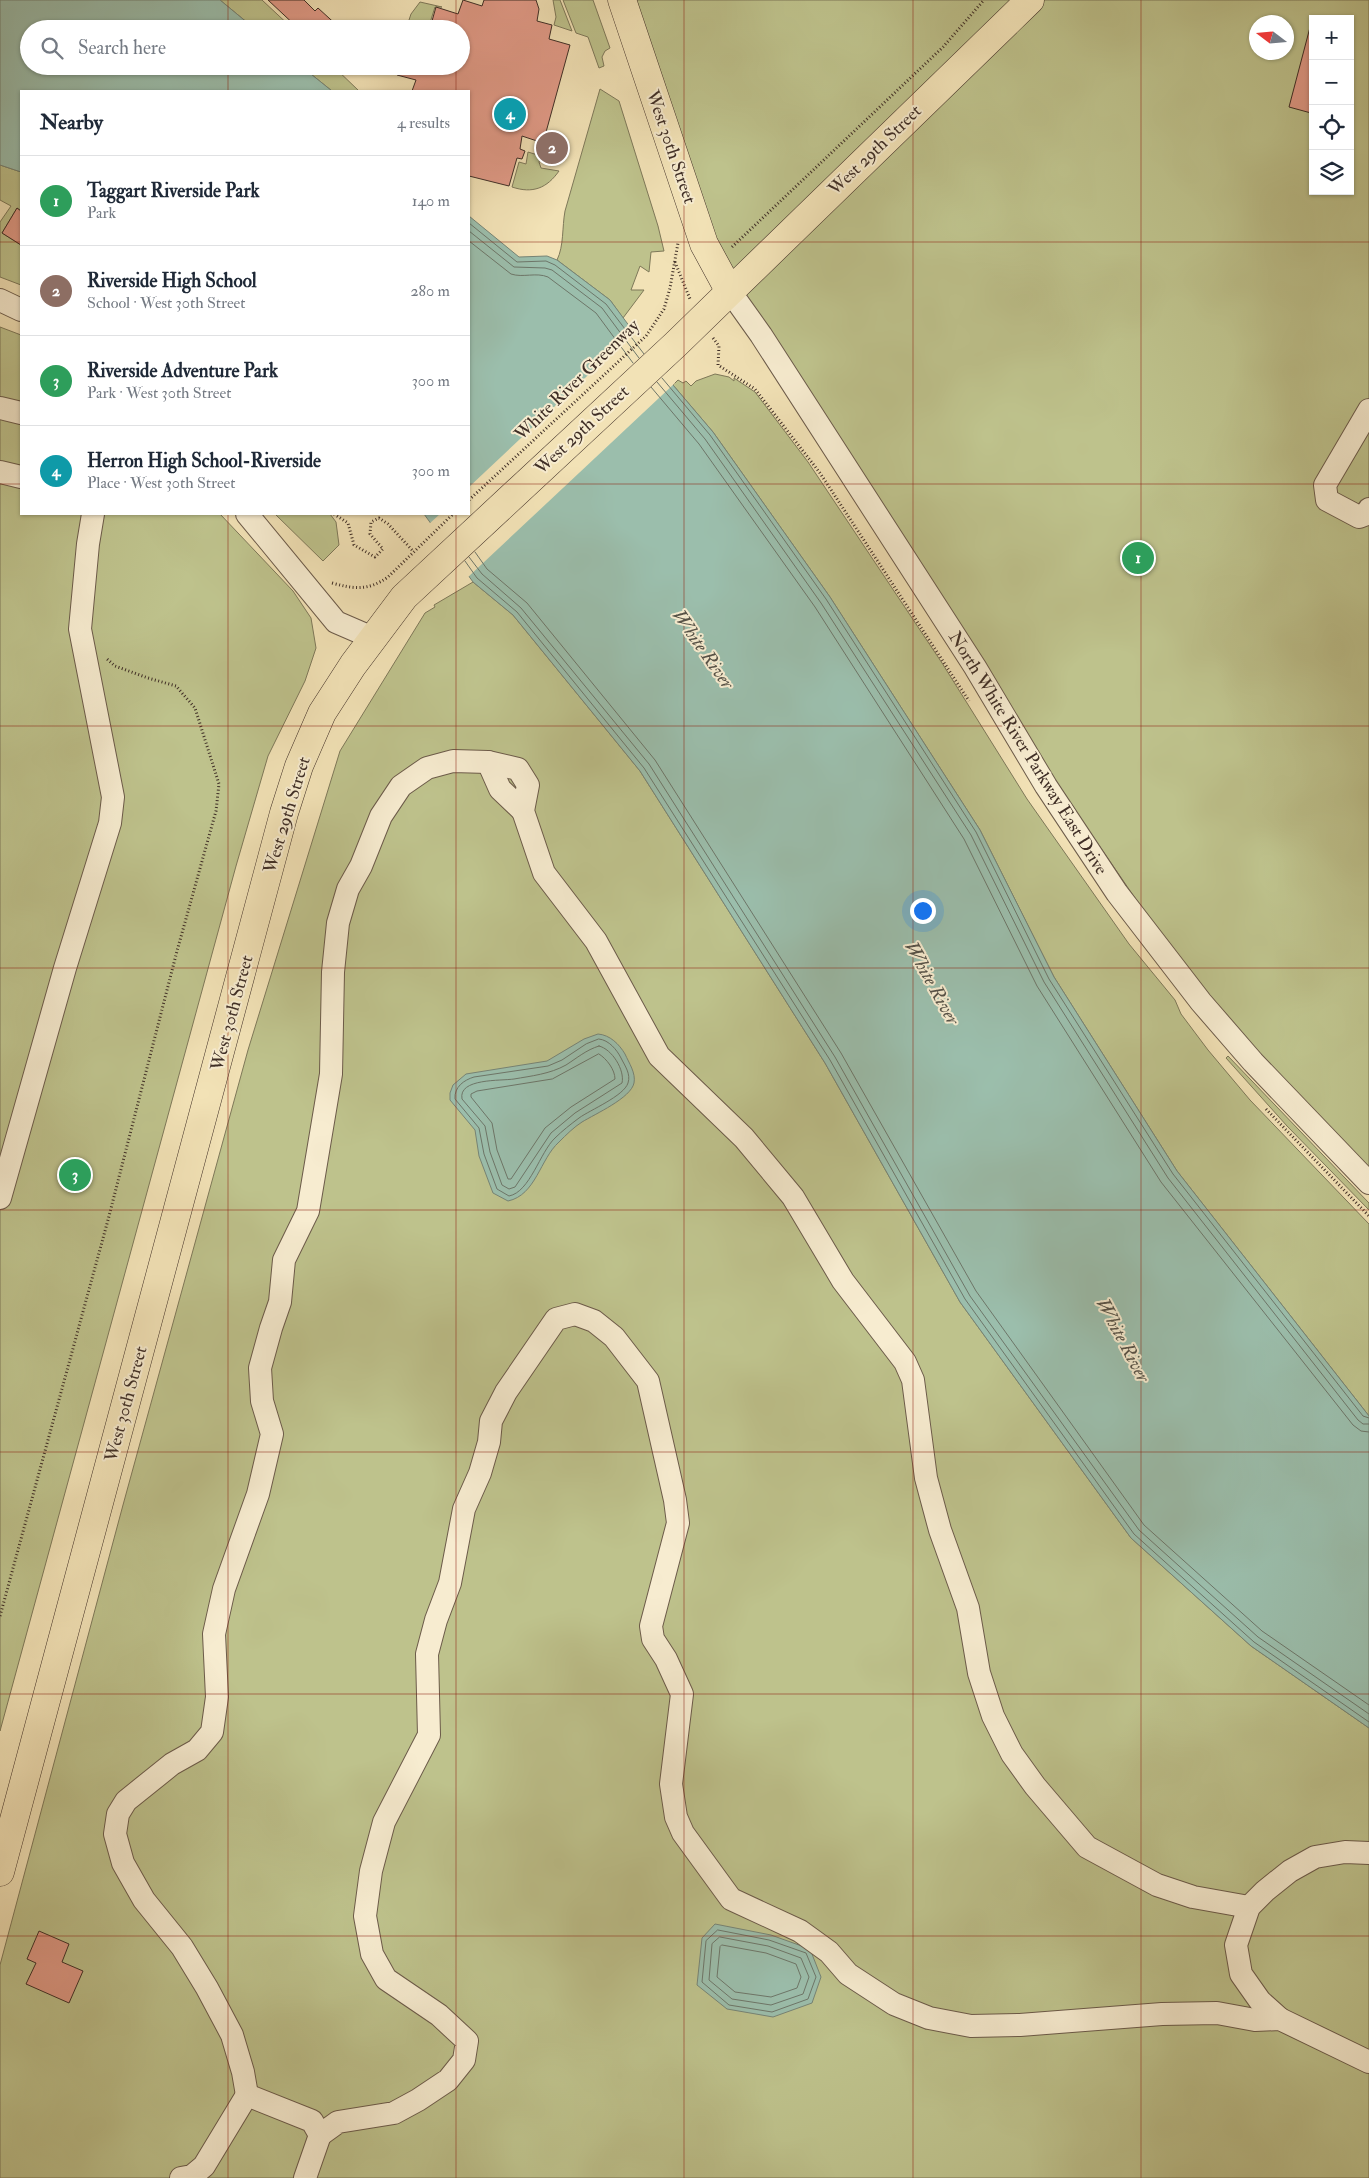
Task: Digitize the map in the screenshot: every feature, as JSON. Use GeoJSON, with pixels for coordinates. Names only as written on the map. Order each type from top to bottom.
{"type":"FeatureCollection","features":[{"type":"Feature","properties":{"kind":"main road","name":"West 30th Street"},"geometry":{"type":"LineString","coordinates":[[622,0],[704,244],[729,290]]}},
{"type":"Feature","properties":{"kind":"main road","name":"West 29th Street"},"geometry":{"type":"LineString","coordinates":[[252,937],[284,813],[300,766],[322,714],[353,665],[404,597],[421,562],[676,344],[729,290],[1030,0]]}},
{"type":"Feature","properties":{"kind":"main road","name":"West 30th Street"},"geometry":{"type":"LineString","coordinates":[[0,1872],[252,937]]}},
{"type":"Feature","properties":{"kind":"street","name":"North White River Parkway East Drive"},"geometry":{"type":"LineString","coordinates":[[729,290],[766,344],[964,651],[1050,794],[1117,893],[1201,1002],[1247,1056],[1369,1183]]}},
{"type":"Feature","properties":{"kind":"street"},"geometry":{"type":"LineString","coordinates":[[0,300],[20,310]]}},
{"type":"Feature","properties":{"kind":"street"},"geometry":{"type":"LineString","coordinates":[[0,408],[20,413]]}},
{"type":"Feature","properties":{"kind":"street"},"geometry":{"type":"LineString","coordinates":[[1369,410],[1325,485],[1327,500],[1359,517],[1367,514],[1369,509]]}},
{"type":"Feature","properties":{"kind":"street"},"geometry":{"type":"LineString","coordinates":[[0,472],[20,477]]}},
{"type":"Feature","properties":{"kind":"street"},"geometry":{"type":"LineString","coordinates":[[0,1198],[65,968],[110,823],[113,797],[80,629],[88,544],[94,515]]}},
{"type":"Feature","properties":{"kind":"street"},"geometry":{"type":"LineString","coordinates":[[248,515],[336,622],[373,638]]}},
{"type":"Feature","properties":{"kind":"street"},"geometry":{"type":"LineString","coordinates":[[88,672],[97,650]]}},
{"type":"Feature","properties":{"kind":"street"},"geometry":{"type":"LineString","coordinates":[[181,2178],[192,2176],[204,2166],[246,2095],[243,2072],[232,2036],[207,1988],[182,1947],[144,1900],[123,1863],[115,1834],[118,1814],[126,1801],[172,1764],[197,1750],[212,1732],[217,1697],[214,1634],[224,1589],[258,1494],[272,1434],[262,1401],[260,1368],[270,1328],[280,1302],[284,1260],[308,1211],[331,1074],[330,1022],[338,923],[348,889],[361,866],[381,816],[401,786],[427,768],[453,761],[488,762],[518,769],[528,785],[523,811],[544,873],[596,941],[659,1056],[744,1138],[793,1198],[843,1281],[905,1362],[913,1380],[926,1478],[938,1522],[968,1608],[979,1673],[993,1716],[1012,1754],[1035,1786],[1087,1847],[1157,1885],[1193,1898],[1249,1907]]}},
{"type":"Feature","properties":{"kind":"street"},"geometry":{"type":"LineString","coordinates":[[246,2095],[316,2128],[338,2122],[394,2113],[448,2080],[464,2060],[466,2042],[438,2015],[386,1979],[372,1954],[365,1916],[370,1871],[384,1822],[429,1735],[427,1654],[436,1620],[450,1583],[464,1509],[480,1473],[489,1442],[491,1421],[506,1392],[556,1319],[575,1314],[594,1321],[614,1338],[648,1381],[675,1500],[678,1523],[651,1626],[653,1639],[666,1659],[682,1694],[671,1784],[676,1818],[683,1832],[731,1899],[800,1931],[829,1952],[848,1974],[894,2004],[929,2018],[971,2026],[1038,2024],[1162,2014],[1217,2013],[1255,2020],[1280,2019]]}},
{"type":"Feature","properties":{"kind":"street"},"geometry":{"type":"LineString","coordinates":[[1369,1852],[1345,1852],[1315,1857],[1290,1871],[1249,1907],[1236,1945],[1241,1974],[1260,2001],[1280,2019],[1369,2062]]}},
{"type":"Feature","properties":{"kind":"street"},"geometry":{"type":"LineString","coordinates":[[305,2178],[316,2128]]}},
{"type":"Feature","properties":{"kind":"path"},"geometry":{"type":"LineString","coordinates":[[726,252],[743,239],[943,47],[984,0]]}},
{"type":"Feature","properties":{"kind":"path","name":"White River Greenway"},"geometry":{"type":"LineString","coordinates":[[470,499],[646,336],[664,309],[675,262]]}},
{"type":"Feature","properties":{"kind":"path"},"geometry":{"type":"LineString","coordinates":[[336,515],[348,523],[354,545],[375,557],[383,549],[370,534],[371,522],[378,518],[388,524],[421,562]]}},
{"type":"Feature","properties":{"kind":"path"},"geometry":{"type":"LineString","coordinates":[[421,562],[422,542],[452,515]]}},
{"type":"Feature","properties":{"kind":"path"},"geometry":{"type":"LineString","coordinates":[[326,582],[353,589],[377,585],[388,577],[421,562]]}},
{"type":"Feature","properties":{"kind":"path"},"geometry":{"type":"LineString","coordinates":[[0,1616],[108,1220],[177,951],[216,811],[219,784],[195,708],[176,686],[115,666],[97,650]]}},
{"type":"Feature","properties":{"kind":"green space"},"geometry":{"type":"Polygon","coordinates":[[[220,0],[262,0],[283,20],[244,20],[220,0]]]}},
{"type":"Feature","properties":{"kind":"green space"},"geometry":{"type":"Polygon","coordinates":[[[553,0],[560,0],[572,31],[554,25],[556,17],[553,0]]]}},
{"type":"Feature","properties":{"kind":"green space"},"geometry":{"type":"Polygon","coordinates":[[[563,0],[593,0],[610,48],[605,51],[602,57],[604,66],[599,68],[588,37],[576,33],[563,0]]]}},
{"type":"Feature","properties":{"kind":"green space"},"geometry":{"type":"Polygon","coordinates":[[[632,0],[1369,0],[1369,1173],[1259,1057],[1170,949],[1085,825],[729,290],[632,0]]]}},
{"type":"Feature","properties":{"kind":"green space"},"geometry":{"type":"Polygon","coordinates":[[[420,2],[442,7],[435,7],[431,20],[409,20],[420,2]]]}},
{"type":"Feature","properties":{"kind":"green space"},"geometry":{"type":"Polygon","coordinates":[[[312,75],[342,75],[358,90],[331,90],[312,75]]]}},
{"type":"Feature","properties":{"kind":"green space"},"geometry":{"type":"Polygon","coordinates":[[[600,89],[619,101],[664,251],[651,252],[649,272],[640,266],[631,290],[644,290],[623,318],[610,300],[557,260],[562,243],[565,211],[600,89]]]}},
{"type":"Feature","properties":{"kind":"green space"},"geometry":{"type":"Polygon","coordinates":[[[528,152],[541,156],[539,162],[541,168],[559,171],[550,182],[539,188],[527,190],[512,187],[519,162],[526,164],[528,152]]]}},
{"type":"Feature","properties":{"kind":"green space"},"geometry":{"type":"Polygon","coordinates":[[[0,165],[20,172],[20,210],[17,208],[2,233],[20,244],[20,285],[0,277],[0,222],[11,206],[0,200],[0,165]]]}},
{"type":"Feature","properties":{"kind":"green space"},"geometry":{"type":"Polygon","coordinates":[[[0,327],[20,335],[20,515],[221,515],[293,591],[311,618],[316,648],[305,681],[268,756],[236,866],[0,1731],[0,327]]]}},
{"type":"Feature","properties":{"kind":"green space"},"geometry":{"type":"Polygon","coordinates":[[[715,374],[729,377],[734,381],[734,378],[755,392],[808,462],[942,663],[1027,799],[1129,944],[1175,1000],[1181,1014],[1208,1050],[1250,1100],[1369,1224],[1369,1416],[1177,1171],[1054,977],[980,830],[830,597],[713,432],[673,385],[678,380],[683,383],[686,381],[691,386],[696,381],[715,374]]]}},
{"type":"Feature","properties":{"kind":"green space"},"geometry":{"type":"Polygon","coordinates":[[[276,515],[331,515],[336,522],[339,545],[323,561],[276,515]]]}},
{"type":"Feature","properties":{"kind":"green space"},"geometry":{"type":"Polygon","coordinates":[[[473,582],[513,615],[640,771],[825,1063],[960,1302],[1131,1538],[1251,1646],[1369,1728],[1369,2178],[0,2178],[0,1965],[123,1505],[248,1050],[340,751],[425,613],[435,607],[434,605],[473,582]]]}},
{"type":"Feature","properties":{"kind":"green space"},"geometry":{"type":"Polygon","coordinates":[[[1228,1056],[1369,1203],[1369,1210],[1287,1126],[1226,1058],[1228,1056]]]}},
{"type":"Feature","properties":{"kind":"water"},"geometry":{"type":"Polygon","coordinates":[[[0,0],[220,0],[244,20],[20,20],[20,75],[312,75],[331,90],[20,90],[20,172],[0,165],[0,0]]]}},
{"type":"Feature","properties":{"kind":"water","name":"White River"},"geometry":{"type":"Polygon","coordinates":[[[470,217],[519,257],[547,256],[557,260],[610,300],[673,385],[713,432],[830,597],[980,830],[1054,977],[1177,1171],[1369,1416],[1369,1728],[1251,1646],[1131,1538],[960,1302],[825,1063],[640,771],[513,615],[473,582],[425,515],[470,515],[470,217]]]}},
{"type":"Feature","properties":{"kind":"water"},"geometry":{"type":"Polygon","coordinates":[[[598,1034],[614,1041],[625,1054],[634,1076],[634,1083],[631,1089],[620,1100],[582,1122],[567,1134],[553,1149],[525,1192],[508,1201],[493,1193],[479,1156],[475,1130],[450,1100],[453,1085],[466,1074],[547,1061],[584,1039],[598,1034]]]}},
{"type":"Feature","properties":{"kind":"water"},"geometry":{"type":"Polygon","coordinates":[[[715,1924],[771,1935],[810,1949],[821,1977],[812,2003],[773,2017],[727,2009],[697,1985],[702,1938],[715,1924]]]}},
{"type":"Feature","properties":{"kind":"pier"},"geometry":{"type":"Polygon","coordinates":[[[634,332],[650,349],[675,383],[467,578],[429,524],[439,515],[470,515],[470,486],[634,332]]]}},
{"type":"Feature","properties":{"kind":"building"},"geometry":{"type":"Polygon","coordinates":[[[268,0],[304,0],[315,11],[318,8],[331,20],[289,20],[268,0]]]}},
{"type":"Feature","properties":{"kind":"building"},"geometry":{"type":"Polygon","coordinates":[[[463,0],[482,6],[484,0],[536,0],[539,9],[537,21],[552,25],[549,39],[570,45],[543,143],[522,136],[520,149],[525,151],[522,159],[517,158],[509,186],[470,176],[470,90],[412,90],[416,80],[397,75],[470,75],[470,20],[432,20],[436,7],[458,14],[463,0]]]}},
{"type":"Feature","properties":{"kind":"building"},"geometry":{"type":"Polygon","coordinates":[[[1309,31],[1309,112],[1289,107],[1309,31]]]}},
{"type":"Feature","properties":{"kind":"building"},"geometry":{"type":"Polygon","coordinates":[[[17,208],[20,210],[20,244],[2,233],[17,208]]]}},
{"type":"Feature","properties":{"kind":"building"},"geometry":{"type":"Polygon","coordinates":[[[39,1931],[69,1944],[62,1962],[83,1971],[69,2003],[26,1984],[36,1963],[27,1959],[39,1931]]]}},
{"type":"Feature","properties":{"kind":"place","name":"Herron High School-Riverside"},"geometry":{"type":"Point","coordinates":[510,114]}},
{"type":"Feature","properties":{"kind":"place","name":"Riverside High School"},"geometry":{"type":"Point","coordinates":[552,148]}},
{"type":"Feature","properties":{"kind":"place","name":"Taggart Riverside Park"},"geometry":{"type":"Point","coordinates":[1138,558]}},
{"type":"Feature","properties":{"kind":"place","name":"Riverside Adventure Park"},"geometry":{"type":"Point","coordinates":[75,1175]}}]}
